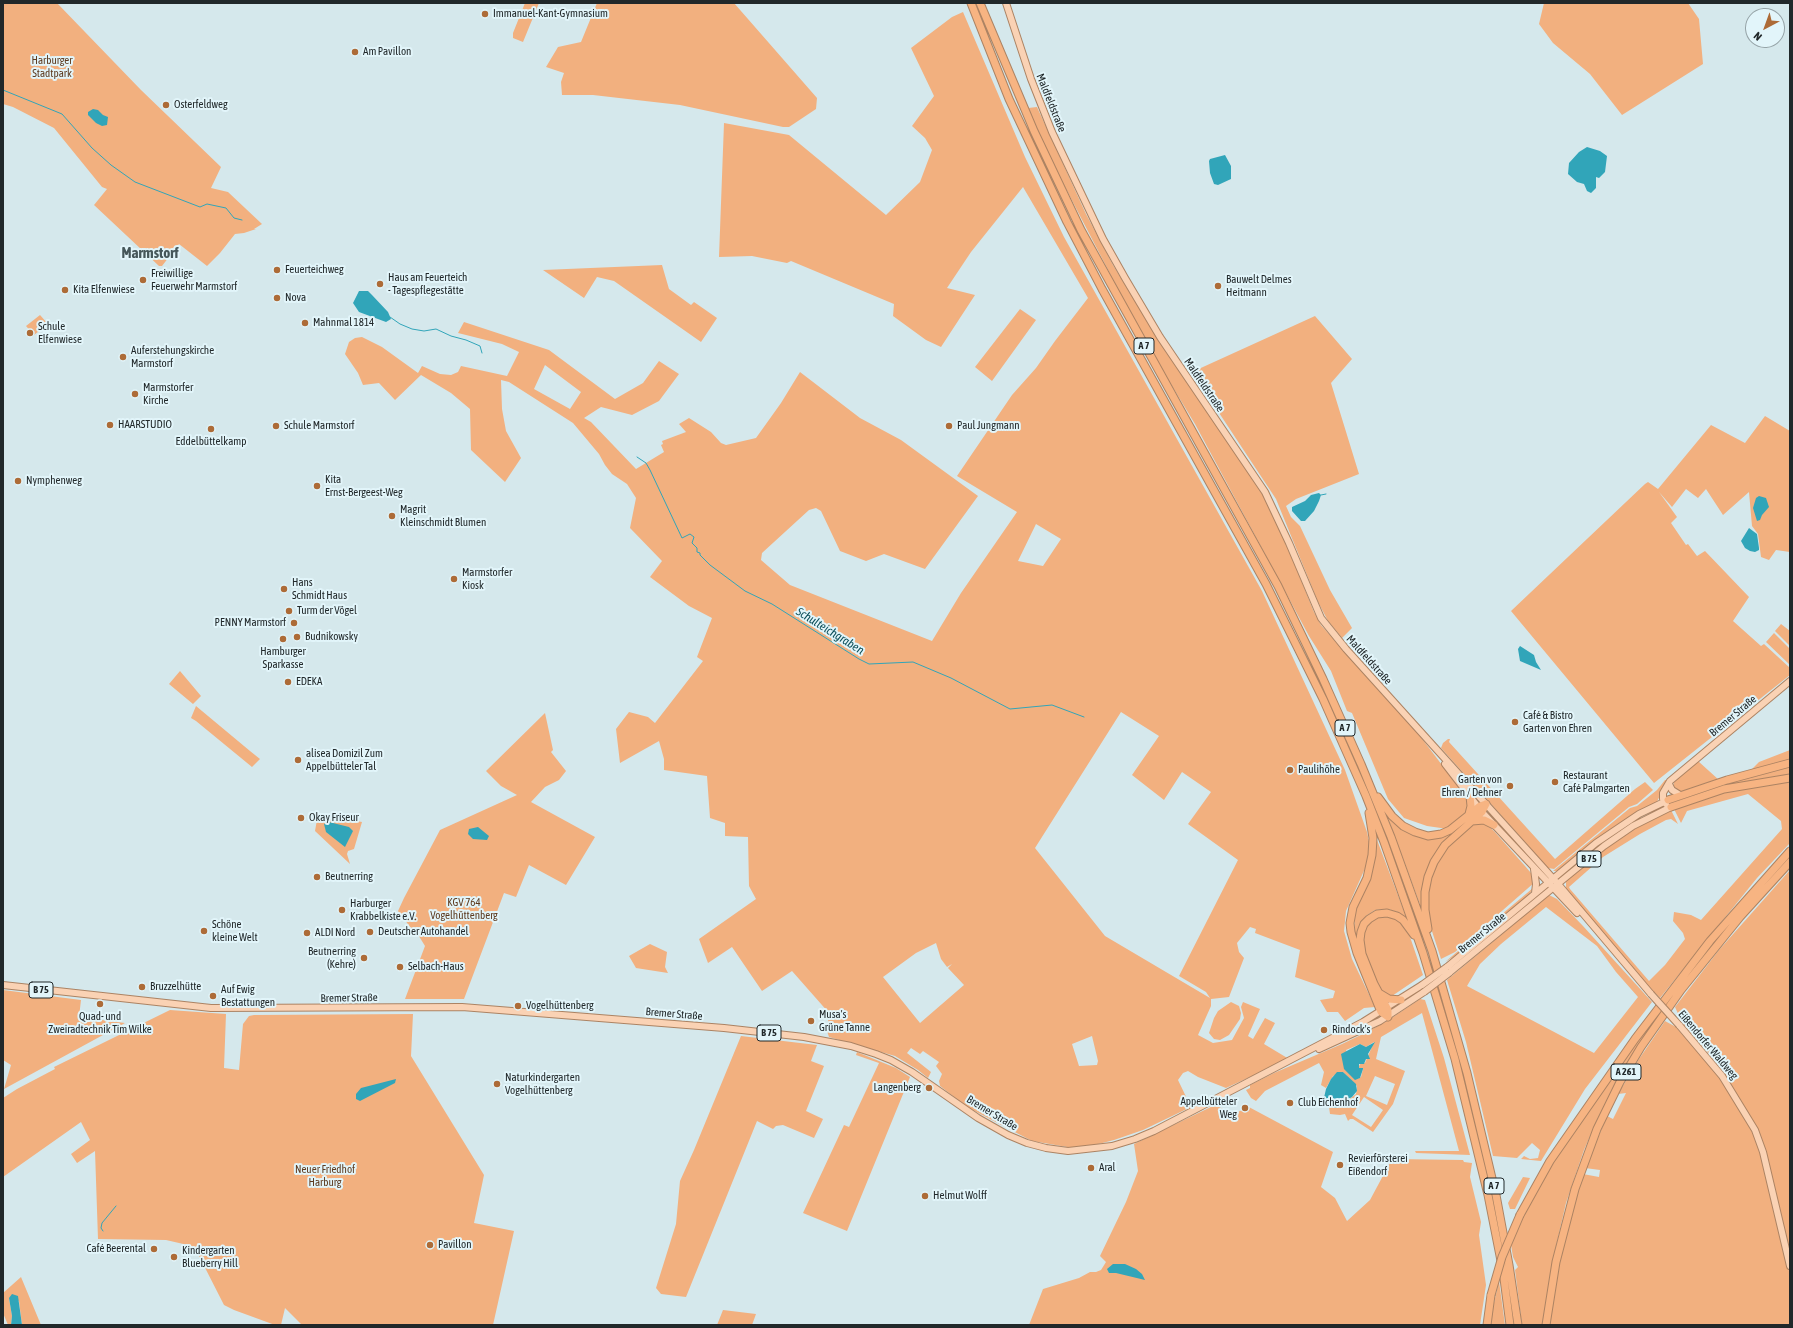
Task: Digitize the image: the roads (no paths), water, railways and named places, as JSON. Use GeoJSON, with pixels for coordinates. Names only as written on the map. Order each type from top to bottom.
{"type":"FeatureCollection","features":[{"type":"Feature","properties":{"kind":"highway","name":"A 7"},"geometry":{"type":"LineString","coordinates":[[980,4],[1034,131],[1081,230],[1278,586],[1323,679],[1367,777],[1402,866],[1432,951],[1460,1048],[1482,1134],[1508,1257],[1518,1325]]}},
{"type":"Feature","properties":{"kind":"highway","name":"A 7"},"geometry":{"type":"LineString","coordinates":[[972,6],[1009,99],[1073,234],[1266,584],[1324,699],[1366,796],[1423,953],[1455,1059],[1474,1133],[1498,1243],[1510,1325]]}},
{"type":"Feature","properties":{"kind":"highway"},"geometry":{"type":"LineString","coordinates":[[1668,803],[1680,795],[1727,780],[1790,763]]}},
{"type":"Feature","properties":{"kind":"highway"},"geometry":{"type":"LineString","coordinates":[[1367,777],[1392,816],[1402,826],[1415,832],[1428,836],[1441,834],[1470,818],[1484,820],[1494,825]]}},
{"type":"Feature","properties":{"kind":"highway"},"geometry":{"type":"LineString","coordinates":[[1668,803],[1724,789],[1790,778]]}},
{"type":"Feature","properties":{"kind":"highway"},"geometry":{"type":"LineString","coordinates":[[1366,796],[1373,838],[1372,855],[1367,878],[1353,907],[1350,923],[1357,953],[1388,1017]]}},
{"type":"Feature","properties":{"kind":"highway"},"geometry":{"type":"LineString","coordinates":[[1470,796],[1470,818]]}},
{"type":"Feature","properties":{"kind":"highway"},"geometry":{"type":"LineString","coordinates":[[1432,951],[1425,910],[1425,892],[1428,877],[1442,848],[1470,818],[1486,804]]}},
{"type":"Feature","properties":{"kind":"highway","name":"A 261"},"geometry":{"type":"LineString","coordinates":[[1487,1325],[1491,1295],[1500,1262],[1520,1215],[1550,1161],[1635,1039],[1710,941],[1790,851]]}},
{"type":"Feature","properties":{"kind":"highway","name":"A 261"},"geometry":{"type":"LineString","coordinates":[[1546,1325],[1556,1262],[1575,1189],[1592,1142],[1620,1082],[1645,1042],[1681,990],[1740,918],[1790,862]]}},
{"type":"Feature","properties":{"kind":"highway"},"geometry":{"type":"LineString","coordinates":[[1384,1010],[1379,993],[1364,958],[1360,942],[1362,929],[1369,919],[1377,914],[1390,913],[1400,918],[1413,933],[1423,953]]}},
{"type":"Feature","properties":{"kind":"highway"},"geometry":{"type":"LineString","coordinates":[[1379,993],[1389,999],[1401,1000]]}},
{"type":"Feature","properties":{"kind":"main road","name":"Maldfeldstraße"},"geometry":{"type":"LineString","coordinates":[[1006,3],[1030,79],[1052,132],[1104,240],[1160,336],[1265,492],[1286,536],[1321,618],[1329,630],[1486,804],[1550,880]]}},
{"type":"Feature","properties":{"kind":"main road","name":"Bremer Straße"},"geometry":{"type":"LineString","coordinates":[[1670,783],[1790,682]]}},
{"type":"Feature","properties":{"kind":"main road","name":"Maldfeldstraße"},"geometry":{"type":"LineString","coordinates":[[1435,748],[1480,809],[1534,868],[1550,880]]}},
{"type":"Feature","properties":{"kind":"main road"},"geometry":{"type":"LineString","coordinates":[[1670,783],[1674,792],[1680,795]]}},
{"type":"Feature","properties":{"kind":"main road"},"geometry":{"type":"LineString","coordinates":[[1668,803],[1670,783]]}},
{"type":"Feature","properties":{"kind":"main road","name":"Bremer Straße"},"geometry":{"type":"LineString","coordinates":[[1448,970],[1550,880],[1606,835],[1640,814],[1668,803]]}},
{"type":"Feature","properties":{"kind":"main road","name":"Bremer Straße"},"geometry":{"type":"LineString","coordinates":[[1295,1058],[1344,1038],[1388,1017],[1620,834],[1646,819],[1668,803]]}},
{"type":"Feature","properties":{"kind":"main road"},"geometry":{"type":"LineString","coordinates":[[1534,868],[1536,884],[1535,894]]}},
{"type":"Feature","properties":{"kind":"main road","name":"Eißendorfer Waldweg"},"geometry":{"type":"LineString","coordinates":[[1550,880],[1609,945],[1722,1076],[1755,1130],[1763,1152],[1790,1266]]}},
{"type":"Feature","properties":{"kind":"main road","name":"Bremer Straße"},"geometry":{"type":"LineString","coordinates":[[3,986],[211,1008],[462,1007],[724,1028],[804,1037],[851,1046],[886,1058],[912,1072],[978,1118],[1008,1135],[1027,1143],[1046,1148],[1068,1151],[1095,1149],[1135,1139],[1221,1097],[1423,989]]}},
{"type":"Feature","properties":{"kind":"water"},"geometry":{"type":"Polygon","coordinates":[[[93,109],[98,110],[103,115],[108,117],[107,125],[102,126],[96,123],[88,115],[88,112],[93,109]]]}},
{"type":"Feature","properties":{"kind":"water"},"geometry":{"type":"Polygon","coordinates":[[[1587,147],[1600,151],[1607,156],[1605,172],[1599,178],[1596,177],[1596,188],[1591,193],[1587,191],[1584,184],[1577,182],[1568,174],[1569,163],[1579,152],[1587,147]]]}},
{"type":"Feature","properties":{"kind":"water"},"geometry":{"type":"Polygon","coordinates":[[[1225,155],[1231,166],[1231,179],[1218,185],[1214,184],[1210,173],[1209,161],[1210,159],[1225,155]]]}},
{"type":"Feature","properties":{"kind":"water"},"geometry":{"type":"Polygon","coordinates":[[[359,291],[368,291],[388,312],[391,319],[386,322],[359,312],[353,303],[359,291]]]}},
{"type":"Feature","properties":{"kind":"water"},"geometry":{"type":"Polygon","coordinates":[[[1319,493],[1321,495],[1314,511],[1305,521],[1301,521],[1292,511],[1292,507],[1305,501],[1311,495],[1319,493]]]}},
{"type":"Feature","properties":{"kind":"water"},"geometry":{"type":"Polygon","coordinates":[[[1759,496],[1766,498],[1769,507],[1762,515],[1760,520],[1757,521],[1753,508],[1756,498],[1759,496]]]}},
{"type":"Feature","properties":{"kind":"water"},"geometry":{"type":"Polygon","coordinates":[[[1749,528],[1757,534],[1759,550],[1755,552],[1745,548],[1741,541],[1749,528]]]}},
{"type":"Feature","properties":{"kind":"water"},"geometry":{"type":"Polygon","coordinates":[[[1520,646],[1534,655],[1541,670],[1520,661],[1518,649],[1520,646]]]}},
{"type":"Feature","properties":{"kind":"water"},"geometry":{"type":"Polygon","coordinates":[[[329,822],[349,827],[353,831],[345,847],[326,832],[324,824],[329,822]]]}},
{"type":"Feature","properties":{"kind":"water"},"geometry":{"type":"Polygon","coordinates":[[[478,827],[489,836],[487,840],[473,839],[468,834],[469,829],[478,827]]]}},
{"type":"Feature","properties":{"kind":"water"},"geometry":{"type":"Polygon","coordinates":[[[1375,1042],[1368,1054],[1370,1059],[1366,1059],[1364,1064],[1359,1064],[1359,1068],[1363,1069],[1360,1078],[1355,1080],[1344,1069],[1341,1054],[1360,1044],[1366,1047],[1375,1042]]]}},
{"type":"Feature","properties":{"kind":"water"},"geometry":{"type":"Polygon","coordinates":[[[1337,1072],[1343,1072],[1356,1084],[1357,1091],[1338,1108],[1326,1106],[1323,1102],[1326,1089],[1331,1079],[1337,1072]]]}},
{"type":"Feature","properties":{"kind":"water"},"geometry":{"type":"Polygon","coordinates":[[[396,1079],[395,1083],[360,1101],[356,1099],[356,1094],[361,1088],[396,1079]]]}},
{"type":"Feature","properties":{"kind":"water"},"geometry":{"type":"Polygon","coordinates":[[[1113,1264],[1125,1264],[1136,1269],[1142,1274],[1145,1280],[1116,1273],[1109,1273],[1107,1269],[1113,1264]]]}},
{"type":"Feature","properties":{"kind":"water"},"geometry":{"type":"Polygon","coordinates":[[[12,1294],[18,1296],[22,1325],[11,1325],[12,1316],[9,1298],[12,1294]]]}},
{"type":"Feature","properties":{"kind":"waterway","name":"Schulteichgraben"},"geometry":{"type":"LineString","coordinates":[[3,90],[62,114],[92,148],[111,165],[135,182],[200,207],[207,204],[226,208],[234,218],[242,220]]}},
{"type":"Feature","properties":{"kind":"waterway","name":"Schulteichgraben"},"geometry":{"type":"LineString","coordinates":[[390,317],[400,324],[412,329],[424,331],[436,329],[451,336],[466,340],[480,346],[482,353]]}},
{"type":"Feature","properties":{"kind":"waterway","name":"Schulteichgraben"},"geometry":{"type":"LineString","coordinates":[[637,457],[646,463],[650,470],[682,538],[690,534],[694,537],[692,543],[697,548],[697,552],[700,553],[700,555],[710,565],[745,591],[772,604],[859,659],[869,664],[913,662],[951,678],[1010,709],[1052,705],[1084,717]]}},
{"type":"Feature","properties":{"kind":"waterway"},"geometry":{"type":"LineString","coordinates":[[1321,495],[1326,494]]}},
{"type":"Feature","properties":{"kind":"waterway"},"geometry":{"type":"LineString","coordinates":[[103,1231],[101,1228],[102,1223],[116,1206]]}},
{"type":"Feature","properties":{"kind":"place","name":"Immanuel-Kant-Gymnasium"},"geometry":{"type":"Point","coordinates":[485,14]}},
{"type":"Feature","properties":{"kind":"place","name":"Am Pavillon"},"geometry":{"type":"Point","coordinates":[355,52]}},
{"type":"Feature","properties":{"kind":"place","name":"Osterfeldweg"},"geometry":{"type":"Point","coordinates":[166,105]}},
{"type":"Feature","properties":{"kind":"place","name":"Feuerteichweg"},"geometry":{"type":"Point","coordinates":[277,270]}},
{"type":"Feature","properties":{"kind":"place","name":"Freiwillige Feuerwehr Marmstorf"},"geometry":{"type":"Point","coordinates":[143,280]}},
{"type":"Feature","properties":{"kind":"place","name":"Haus am Feuerteich - Tagespflegestätte"},"geometry":{"type":"Point","coordinates":[380,284]}},
{"type":"Feature","properties":{"kind":"place","name":"Bauwelt Delmes Heitmann"},"geometry":{"type":"Point","coordinates":[1218,286]}},
{"type":"Feature","properties":{"kind":"place","name":"Kita Elfenwiese"},"geometry":{"type":"Point","coordinates":[65,290]}},
{"type":"Feature","properties":{"kind":"place","name":"Nova"},"geometry":{"type":"Point","coordinates":[277,298]}},
{"type":"Feature","properties":{"kind":"place","name":"Mahnmal 1814"},"geometry":{"type":"Point","coordinates":[305,323]}},
{"type":"Feature","properties":{"kind":"place","name":"Schule Elfenwiese"},"geometry":{"type":"Point","coordinates":[30,333]}},
{"type":"Feature","properties":{"kind":"place","name":"Auferstehungskirche Marmstorf"},"geometry":{"type":"Point","coordinates":[123,357]}},
{"type":"Feature","properties":{"kind":"place","name":"Marmstorfer Kirche"},"geometry":{"type":"Point","coordinates":[135,394]}},
{"type":"Feature","properties":{"kind":"place","name":"HAARSTUDIO"},"geometry":{"type":"Point","coordinates":[110,425]}},
{"type":"Feature","properties":{"kind":"place","name":"Schule Marmstorf"},"geometry":{"type":"Point","coordinates":[276,426]}},
{"type":"Feature","properties":{"kind":"place","name":"Paul Jungmann"},"geometry":{"type":"Point","coordinates":[949,426]}},
{"type":"Feature","properties":{"kind":"place","name":"Eddelbüttelkamp"},"geometry":{"type":"Point","coordinates":[211,429]}},
{"type":"Feature","properties":{"kind":"place","name":"Nymphenweg"},"geometry":{"type":"Point","coordinates":[18,481]}},
{"type":"Feature","properties":{"kind":"place","name":"Kita Ernst-Bergeest-Weg"},"geometry":{"type":"Point","coordinates":[317,486]}},
{"type":"Feature","properties":{"kind":"place","name":"Magrit Kleinschmidt Blumen"},"geometry":{"type":"Point","coordinates":[392,516]}},
{"type":"Feature","properties":{"kind":"place","name":"Marmstorfer Kiosk"},"geometry":{"type":"Point","coordinates":[454,579]}},
{"type":"Feature","properties":{"kind":"place","name":"Hans Schmidt Haus"},"geometry":{"type":"Point","coordinates":[284,589]}},
{"type":"Feature","properties":{"kind":"place","name":"Turm der Vögel"},"geometry":{"type":"Point","coordinates":[289,611]}},
{"type":"Feature","properties":{"kind":"place","name":"PENNY Marmstorf"},"geometry":{"type":"Point","coordinates":[294,623]}},
{"type":"Feature","properties":{"kind":"place","name":"Budnikowsky"},"geometry":{"type":"Point","coordinates":[297,637]}},
{"type":"Feature","properties":{"kind":"place","name":"Hamburger Sparkasse"},"geometry":{"type":"Point","coordinates":[283,639]}},
{"type":"Feature","properties":{"kind":"place","name":"EDEKA"},"geometry":{"type":"Point","coordinates":[288,682]}},
{"type":"Feature","properties":{"kind":"place","name":"Café & Bistro Garten von Ehren"},"geometry":{"type":"Point","coordinates":[1515,722]}},
{"type":"Feature","properties":{"kind":"place","name":"alisea Domizil Zum Appelbütteler Tal"},"geometry":{"type":"Point","coordinates":[298,760]}},
{"type":"Feature","properties":{"kind":"place","name":"Paulihöhe"},"geometry":{"type":"Point","coordinates":[1290,770]}},
{"type":"Feature","properties":{"kind":"place","name":"Restaurant Café Palmgarten"},"geometry":{"type":"Point","coordinates":[1555,782]}},
{"type":"Feature","properties":{"kind":"place","name":"Garten von Ehren / Dehner"},"geometry":{"type":"Point","coordinates":[1510,786]}},
{"type":"Feature","properties":{"kind":"place","name":"Okay Friseur"},"geometry":{"type":"Point","coordinates":[301,818]}},
{"type":"Feature","properties":{"kind":"place","name":"Beutnerring"},"geometry":{"type":"Point","coordinates":[317,877]}},
{"type":"Feature","properties":{"kind":"place","name":"Harburger Krabbelkiste e.V."},"geometry":{"type":"Point","coordinates":[342,910]}},
{"type":"Feature","properties":{"kind":"place","name":"Schöne kleine Welt"},"geometry":{"type":"Point","coordinates":[204,931]}},
{"type":"Feature","properties":{"kind":"place","name":"Deutscher Autohandel"},"geometry":{"type":"Point","coordinates":[370,932]}},
{"type":"Feature","properties":{"kind":"place","name":"ALDI Nord"},"geometry":{"type":"Point","coordinates":[307,933]}},
{"type":"Feature","properties":{"kind":"place","name":"Beutnerring (Kehre)"},"geometry":{"type":"Point","coordinates":[364,958]}},
{"type":"Feature","properties":{"kind":"place","name":"Selbach-Haus"},"geometry":{"type":"Point","coordinates":[400,967]}},
{"type":"Feature","properties":{"kind":"place","name":"Bruzzelhütte"},"geometry":{"type":"Point","coordinates":[142,987]}},
{"type":"Feature","properties":{"kind":"place","name":"Auf Ewig Bestattungen"},"geometry":{"type":"Point","coordinates":[213,996]}},
{"type":"Feature","properties":{"kind":"place","name":"Quad- und Zweiradtechnik Tim Wilke"},"geometry":{"type":"Point","coordinates":[100,1004]}},
{"type":"Feature","properties":{"kind":"place","name":"Vogelhüttenberg"},"geometry":{"type":"Point","coordinates":[518,1006]}},
{"type":"Feature","properties":{"kind":"place","name":"Musa's Grüne Tanne"},"geometry":{"type":"Point","coordinates":[811,1021]}},
{"type":"Feature","properties":{"kind":"place","name":"Rindock's"},"geometry":{"type":"Point","coordinates":[1324,1030]}},
{"type":"Feature","properties":{"kind":"place","name":"Naturkindergarten Vogelhüttenberg"},"geometry":{"type":"Point","coordinates":[497,1084]}},
{"type":"Feature","properties":{"kind":"place","name":"Langenberg"},"geometry":{"type":"Point","coordinates":[929,1088]}},
{"type":"Feature","properties":{"kind":"place","name":"Club Eichenhof"},"geometry":{"type":"Point","coordinates":[1290,1103]}},
{"type":"Feature","properties":{"kind":"place","name":"Appelbütteler Weg"},"geometry":{"type":"Point","coordinates":[1245,1108]}},
{"type":"Feature","properties":{"kind":"place","name":"Revierförsterei Eißendorf"},"geometry":{"type":"Point","coordinates":[1340,1165]}},
{"type":"Feature","properties":{"kind":"place","name":"Aral"},"geometry":{"type":"Point","coordinates":[1091,1168]}},
{"type":"Feature","properties":{"kind":"place","name":"Helmut Wolff"},"geometry":{"type":"Point","coordinates":[925,1196]}},
{"type":"Feature","properties":{"kind":"place","name":"Pavillon"},"geometry":{"type":"Point","coordinates":[430,1245]}},
{"type":"Feature","properties":{"kind":"place","name":"Café Beerental"},"geometry":{"type":"Point","coordinates":[154,1249]}},
{"type":"Feature","properties":{"kind":"place","name":"Kindergarten Blueberry Hill"},"geometry":{"type":"Point","coordinates":[174,1257]}},
{"type":"Feature","properties":{"kind":"district","name":"Marmstorf"},"geometry":{"type":"Point","coordinates":[150,253]}},
{"type":"Feature","properties":{"kind":"park label","name":"Harburger Stadtpark"},"geometry":{"type":"Point","coordinates":[52,67]}},
{"type":"Feature","properties":{"kind":"park label","name":"KGV 764 Vogelhüttenberg"},"geometry":{"type":"Point","coordinates":[464,909]}},
{"type":"Feature","properties":{"kind":"park label","name":"Neuer Friedhof Harburg"},"geometry":{"type":"Point","coordinates":[325,1176]}}]}
